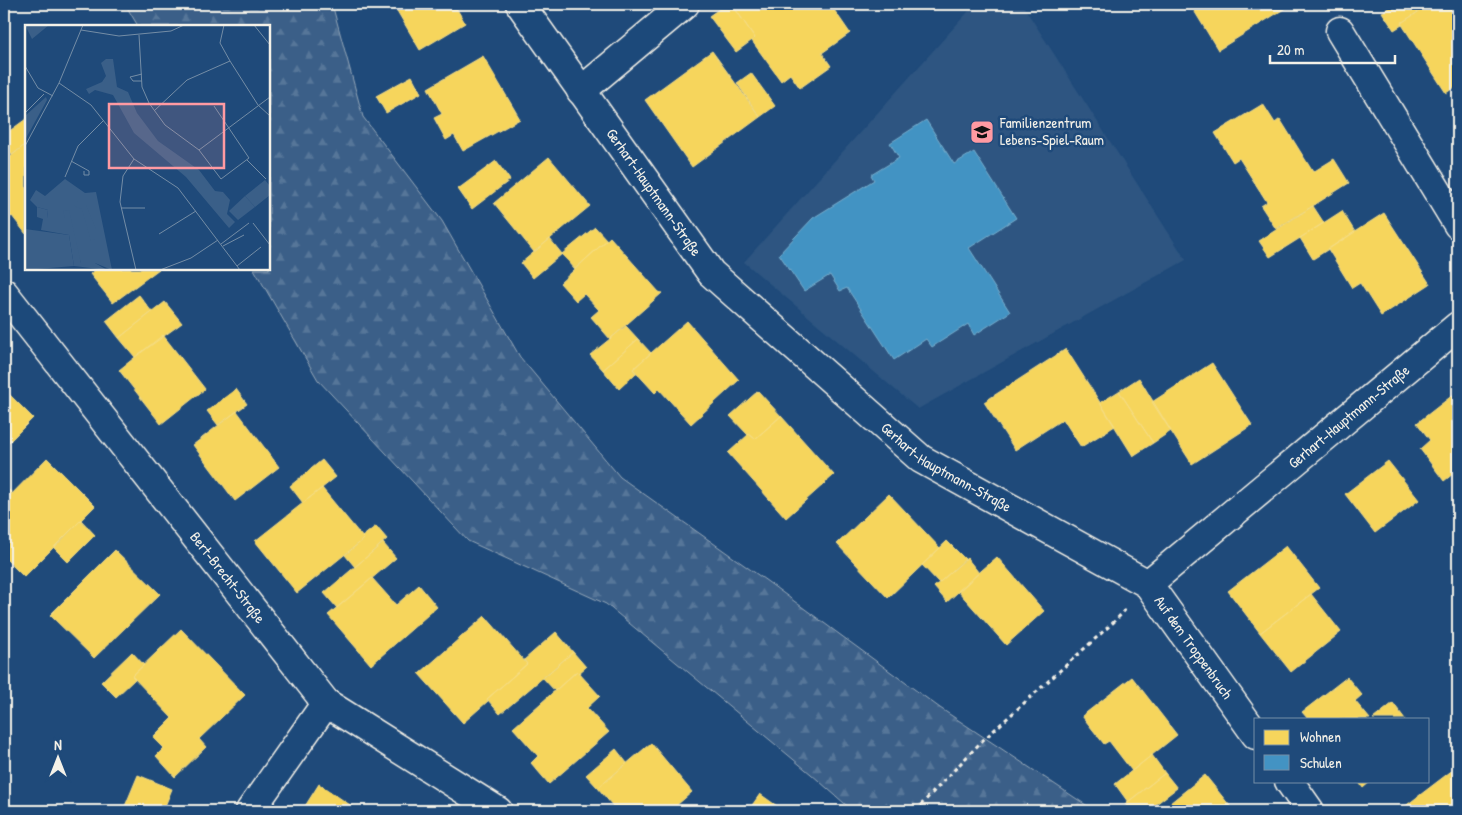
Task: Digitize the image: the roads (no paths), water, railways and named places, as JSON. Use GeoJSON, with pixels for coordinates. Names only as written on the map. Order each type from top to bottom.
{"type":"FeatureCollection","features":[{"type":"Feature","properties":{"kind":"street","name":"Gerhart-Hauptmann-Straße"},"geometry":{"type":"LineString","coordinates":[[520,4],[711,273],[921,459],[1148,584],[1458,326]]}},
{"type":"Feature","properties":{"kind":"street"},"geometry":{"type":"LineString","coordinates":[[580,91],[685,4]]}},
{"type":"Feature","properties":{"kind":"street"},"geometry":{"type":"LineString","coordinates":[[1340,31],[1458,225]]}},
{"type":"Feature","properties":{"kind":"street","name":"Bert-Brecht-Straße"},"geometry":{"type":"LineString","coordinates":[[4,293],[326,703],[498,811]]}},
{"type":"Feature","properties":{"kind":"street","name":"Auf dem Troppenbruch"},"geometry":{"type":"LineString","coordinates":[[1148,584],[1254,732]]}},
{"type":"Feature","properties":{"kind":"street"},"geometry":{"type":"LineString","coordinates":[[250,811],[326,703]]}},
{"type":"Feature","properties":{"kind":"street"},"geometry":{"type":"LineString","coordinates":[[1290,782],[1310,811]]}},
{"type":"Feature","properties":{"kind":"place","name":"Familienzentrum Lebens-Spiel-Raum"},"geometry":{"type":"Point","coordinates":[982,132]}}]}
